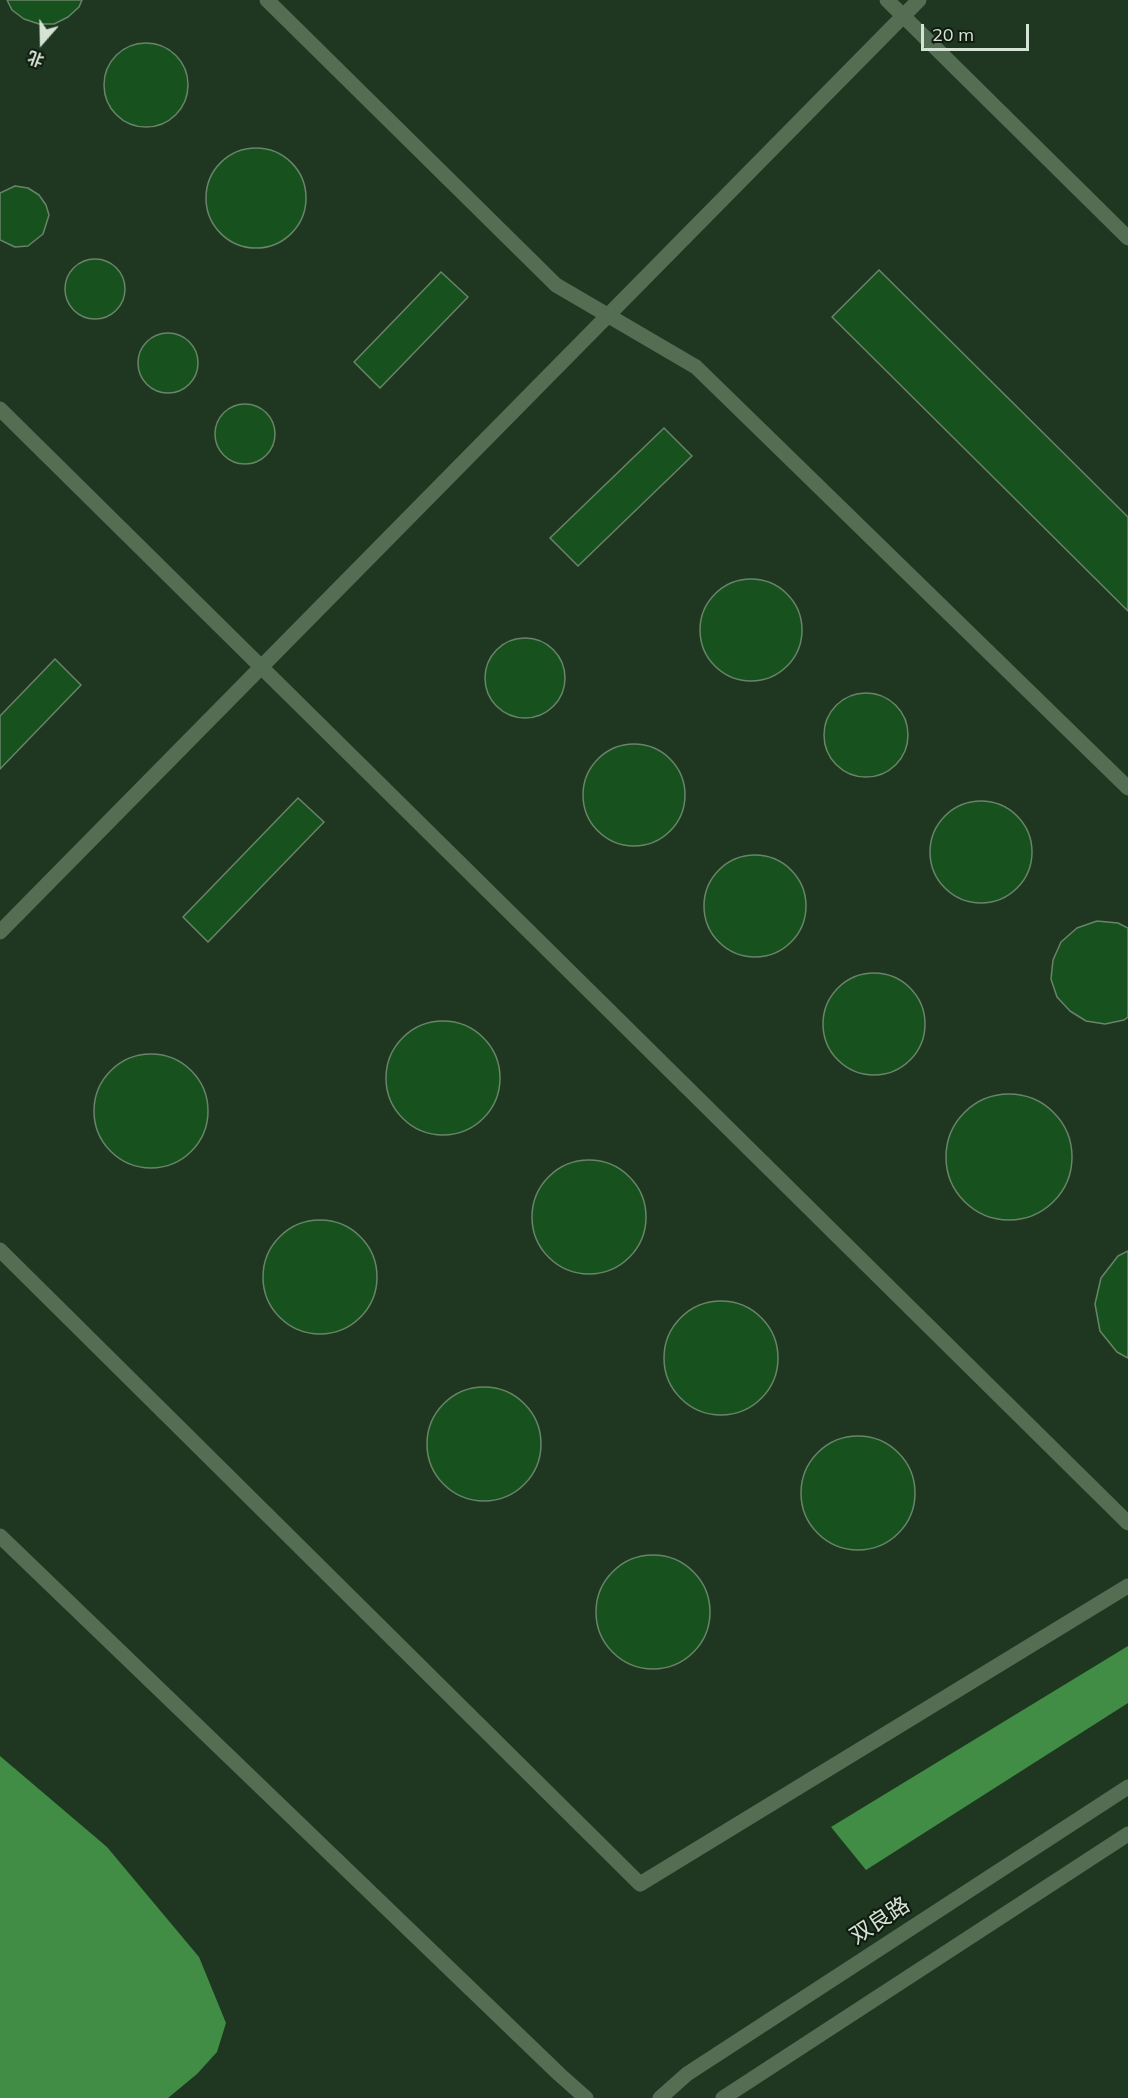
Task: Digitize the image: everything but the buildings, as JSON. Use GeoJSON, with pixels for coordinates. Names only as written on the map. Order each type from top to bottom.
{"type":"FeatureCollection","features":[{"type":"Feature","properties":{"kind":"street"},"geometry":{"type":"LineString","coordinates":[[267,0],[556,285],[696,367],[1128,788]]}},
{"type":"Feature","properties":{"kind":"street"},"geometry":{"type":"LineString","coordinates":[[887,0],[1128,238]]}},
{"type":"Feature","properties":{"kind":"street"},"geometry":{"type":"LineString","coordinates":[[0,932],[919,0]]}},
{"type":"Feature","properties":{"kind":"street"},"geometry":{"type":"LineString","coordinates":[[0,409],[1128,1522]]}},
{"type":"Feature","properties":{"kind":"street"},"geometry":{"type":"LineString","coordinates":[[0,1250],[640,1884],[1128,1586]]}},
{"type":"Feature","properties":{"kind":"street"},"geometry":{"type":"LineString","coordinates":[[0,1536],[550,2066],[586,2098]]}},
{"type":"Feature","properties":{"kind":"street","name":"双良路"},"geometry":{"type":"LineString","coordinates":[[660,2098],[687,2074],[1128,1786]]}},
{"type":"Feature","properties":{"kind":"street"},"geometry":{"type":"LineString","coordinates":[[723,2098],[1128,1834]]}},
{"type":"Feature","properties":{"kind":"shaded area"},"geometry":{"type":"Polygon","coordinates":[[[1128,1646],[1128,1703],[866,1870],[831,1827],[1128,1646]]]}},
{"type":"Feature","properties":{"kind":"shaded area"},"geometry":{"type":"Polygon","coordinates":[[[0,1756],[107,1847],[199,1957],[226,2023],[217,2052],[197,2074],[168,2098],[0,2098],[0,1756]]]}}]}
